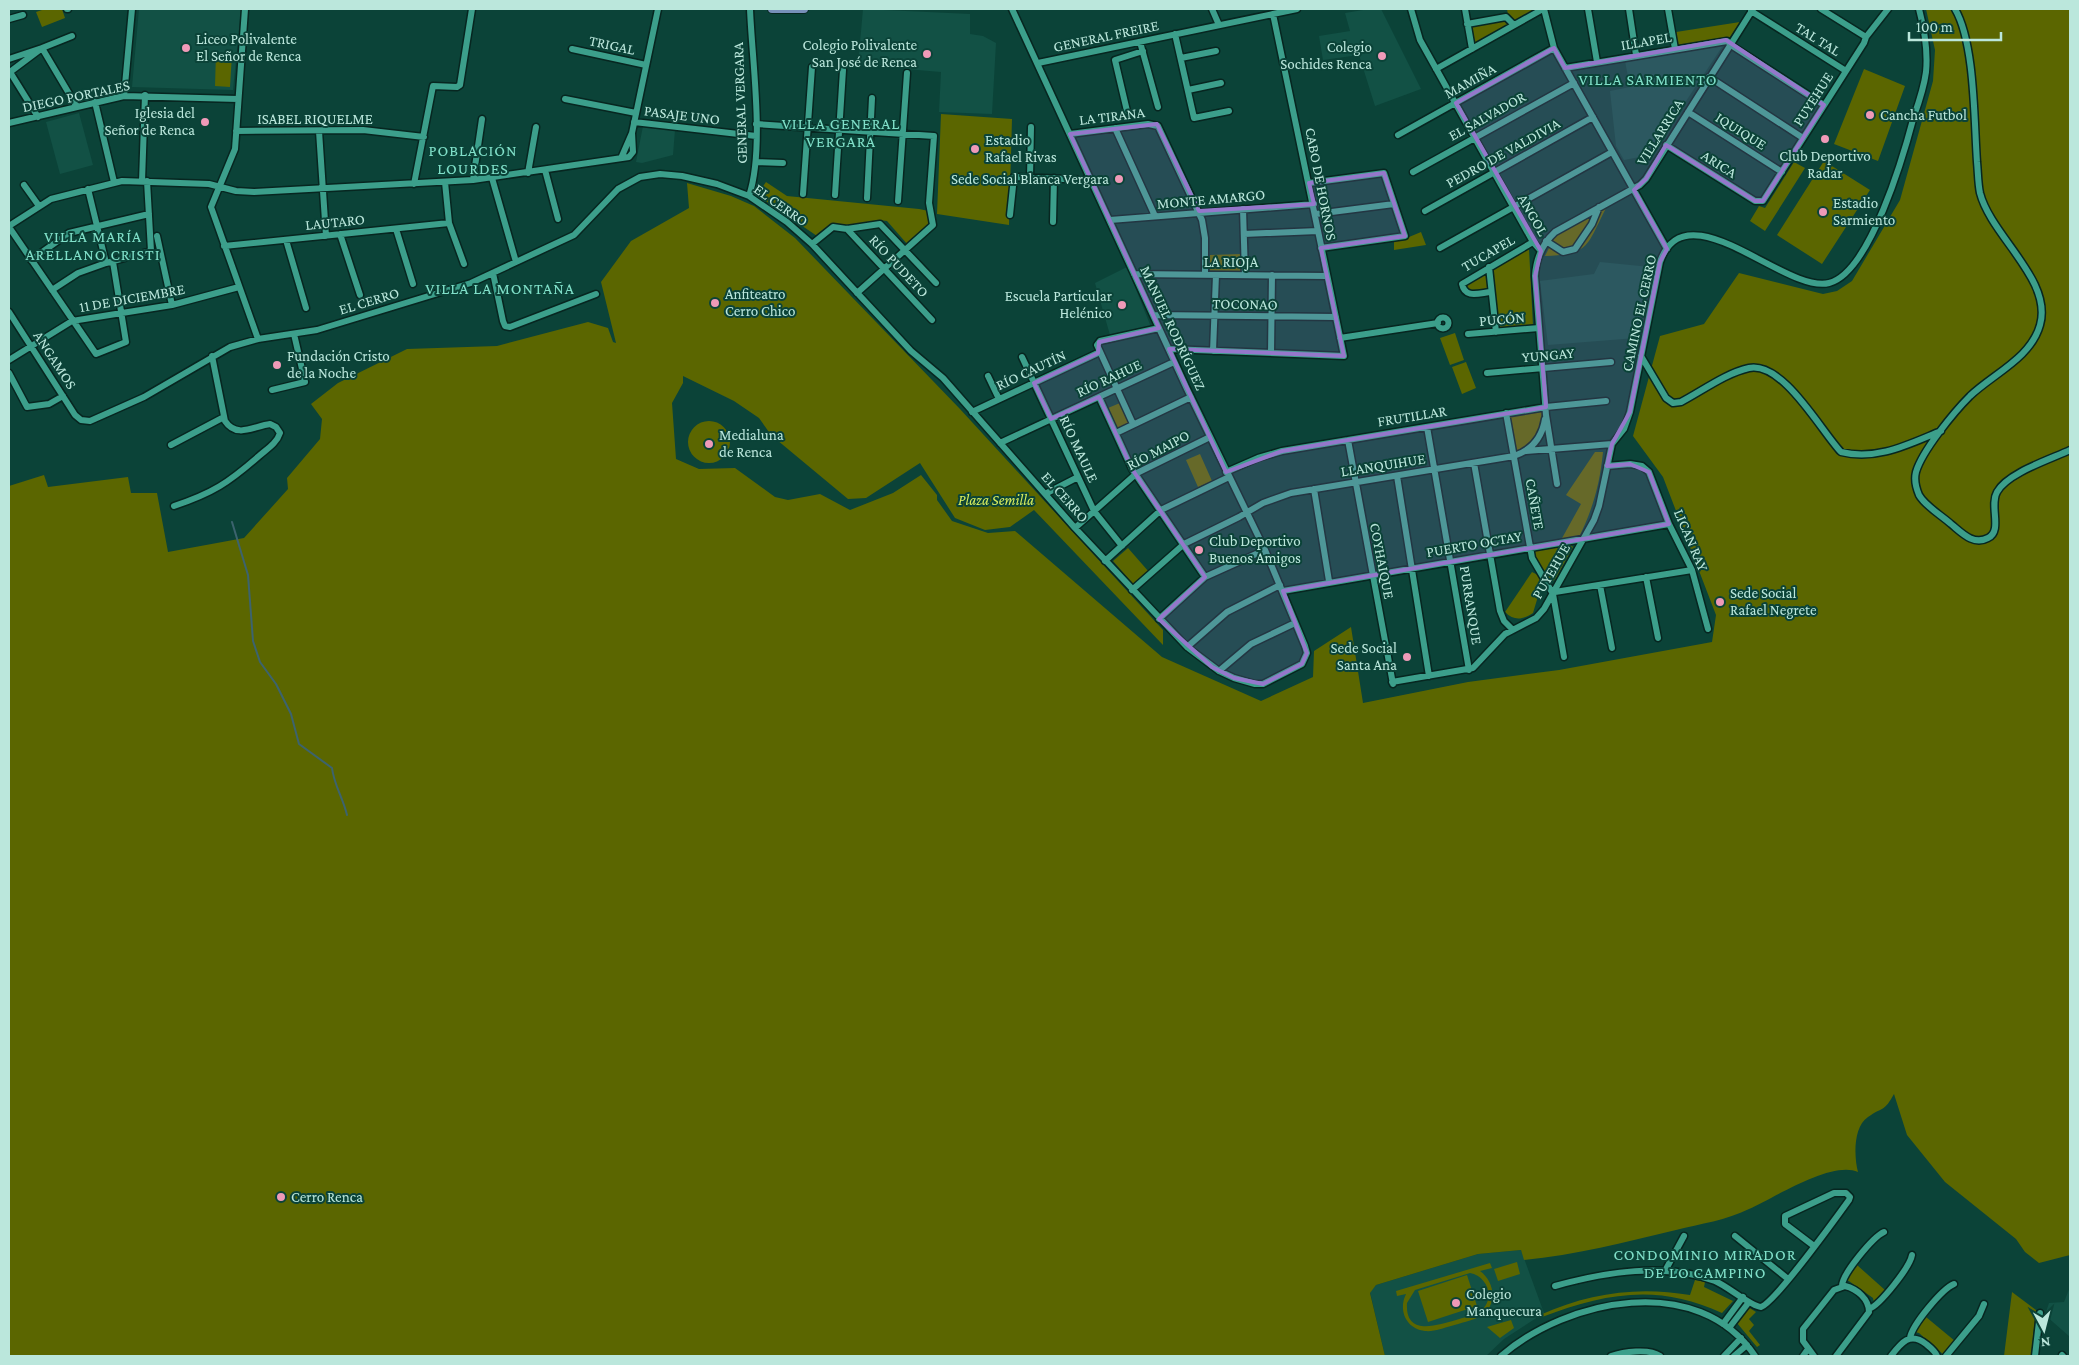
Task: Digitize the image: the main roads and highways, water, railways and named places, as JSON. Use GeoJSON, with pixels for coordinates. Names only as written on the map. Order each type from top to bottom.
{"type":"FeatureCollection","features":[{"type":"Feature","properties":{"kind":"main road"},"geometry":{"type":"LineString","coordinates":[[773,9],[804,9]]}},
{"type":"Feature","properties":{"kind":"waterway"},"geometry":{"type":"LineString","coordinates":[[232,522],[248,575],[253,641],[260,662],[276,684],[291,714],[299,744],[332,768],[347,815]]}},
{"type":"Feature","properties":{"kind":"place","name":"Liceo Polivalente El Señor de Renca"},"geometry":{"type":"Point","coordinates":[186,48]}},
{"type":"Feature","properties":{"kind":"place","name":"Colegio Polivalente San José de Renca"},"geometry":{"type":"Point","coordinates":[927,54]}},
{"type":"Feature","properties":{"kind":"place","name":"Colegio Sochides Renca"},"geometry":{"type":"Point","coordinates":[1382,56]}},
{"type":"Feature","properties":{"kind":"place","name":"Cancha Futbol"},"geometry":{"type":"Point","coordinates":[1870,115]}},
{"type":"Feature","properties":{"kind":"place","name":"Iglesia del Señor de Renca"},"geometry":{"type":"Point","coordinates":[205,122]}},
{"type":"Feature","properties":{"kind":"place","name":"Club Deportivo Radar"},"geometry":{"type":"Point","coordinates":[1825,139]}},
{"type":"Feature","properties":{"kind":"place","name":"Estadio Rafael Rivas"},"geometry":{"type":"Point","coordinates":[975,149]}},
{"type":"Feature","properties":{"kind":"place","name":"Sede Social Blanca Vergara"},"geometry":{"type":"Point","coordinates":[1119,179]}},
{"type":"Feature","properties":{"kind":"place","name":"Estadio Sarmiento"},"geometry":{"type":"Point","coordinates":[1823,212]}},
{"type":"Feature","properties":{"kind":"place","name":"Anfiteatro Cerro Chico"},"geometry":{"type":"Point","coordinates":[715,303]}},
{"type":"Feature","properties":{"kind":"place","name":"Escuela Particular Helénico"},"geometry":{"type":"Point","coordinates":[1122,305]}},
{"type":"Feature","properties":{"kind":"place","name":"Fundación Cristo de la Noche"},"geometry":{"type":"Point","coordinates":[277,365]}},
{"type":"Feature","properties":{"kind":"place","name":"Medialuna de Renca"},"geometry":{"type":"Point","coordinates":[709,444]}},
{"type":"Feature","properties":{"kind":"place","name":"Club Deportivo Buenos Amigos"},"geometry":{"type":"Point","coordinates":[1199,550]}},
{"type":"Feature","properties":{"kind":"place","name":"Sede Social Rafael Negrete"},"geometry":{"type":"Point","coordinates":[1720,602]}},
{"type":"Feature","properties":{"kind":"place","name":"Sede Social Santa Ana"},"geometry":{"type":"Point","coordinates":[1407,657]}},
{"type":"Feature","properties":{"kind":"place","name":"Cerro Renca"},"geometry":{"type":"Point","coordinates":[281,1197]}},
{"type":"Feature","properties":{"kind":"place","name":"Colegio Manquecura"},"geometry":{"type":"Point","coordinates":[1456,1303]}},
{"type":"Feature","properties":{"kind":"district","name":"VILLA SARMIENTO"},"geometry":{"type":"Point","coordinates":[1648,79]}},
{"type":"Feature","properties":{"kind":"district","name":"VILLA GENERAL VERGARA"},"geometry":{"type":"Point","coordinates":[841,132]}},
{"type":"Feature","properties":{"kind":"district","name":"POBLACIÓN LOURDES"},"geometry":{"type":"Point","coordinates":[473,159]}},
{"type":"Feature","properties":{"kind":"district","name":"VILLA MARÍA ARELLANO CRISTI"},"geometry":{"type":"Point","coordinates":[93,245]}},
{"type":"Feature","properties":{"kind":"district","name":"VILLA LA MONTAÑA"},"geometry":{"type":"Point","coordinates":[500,288]}},
{"type":"Feature","properties":{"kind":"district","name":"CONDOMINIO MIRADOR DE LO CAMPINO"},"geometry":{"type":"Point","coordinates":[1705,1263]}},
{"type":"Feature","properties":{"kind":"park label","name":"Plaza Semilla"},"geometry":{"type":"Point","coordinates":[996,500]}}]}
